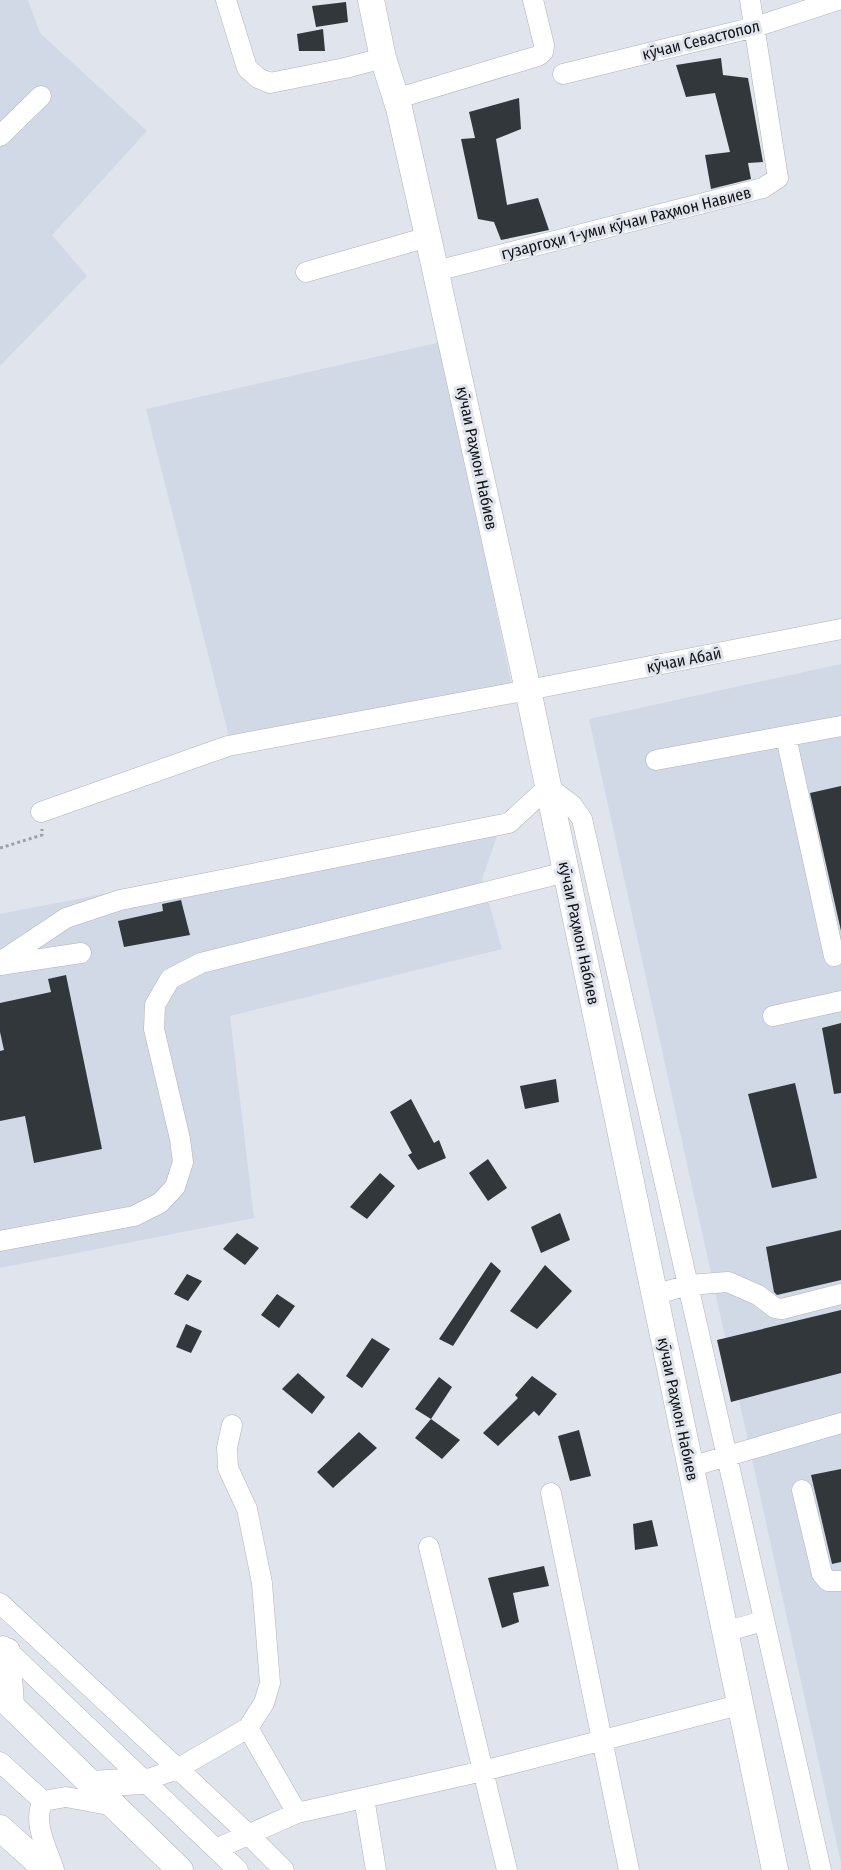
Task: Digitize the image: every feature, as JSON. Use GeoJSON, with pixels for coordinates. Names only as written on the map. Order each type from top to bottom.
{"type":"FeatureCollection","features":[{"type":"Feature","properties":{"kind":"main road","name":"кӯчаи Раҳмон Набиев"},"geometry":{"type":"LineString","coordinates":[[371,0],[383,58],[436,271],[528,690],[774,1870]]}},
{"type":"Feature","properties":{"kind":"main road"},"geometry":{"type":"LineString","coordinates":[[4,1647],[6,1700],[180,1870]]}},
{"type":"Feature","properties":{"kind":"main road"},"geometry":{"type":"LineString","coordinates":[[91,1784],[143,1781]]}},
{"type":"Feature","properties":{"kind":"main road"},"geometry":{"type":"LineString","coordinates":[[0,1828],[47,1870]]}},
{"type":"Feature","properties":{"kind":"street"},"geometry":{"type":"LineString","coordinates":[[226,0],[248,68],[258,78],[270,83],[383,58]]}},
{"type":"Feature","properties":{"kind":"street"},"geometry":{"type":"LineString","coordinates":[[395,99],[538,56],[543,52],[544,45],[533,0]]}},
{"type":"Feature","properties":{"kind":"street","name":"гузаргоҳи 1-уми кӯчаи Раҳмон Навиев"},"geometry":{"type":"LineString","coordinates":[[436,271],[763,188],[778,178],[750,0]]}},
{"type":"Feature","properties":{"kind":"street","name":"кӯчаи Севастопол"},"geometry":{"type":"LineString","coordinates":[[563,74],[755,27],[838,0]]}},
{"type":"Feature","properties":{"kind":"street"},"geometry":{"type":"LineString","coordinates":[[0,136],[41,96]]}},
{"type":"Feature","properties":{"kind":"street"},"geometry":{"type":"LineString","coordinates":[[306,272],[428,237]]}},
{"type":"Feature","properties":{"kind":"street","name":"кӯчаи Абаӣ"},"geometry":{"type":"LineString","coordinates":[[41,812],[228,746],[841,628]]}},
{"type":"Feature","properties":{"kind":"street"},"geometry":{"type":"LineString","coordinates":[[656,760],[841,726]]}},
{"type":"Feature","properties":{"kind":"street"},"geometry":{"type":"LineString","coordinates":[[786,736],[834,956]]}},
{"type":"Feature","properties":{"kind":"street"},"geometry":{"type":"LineString","coordinates":[[0,964],[66,918],[109,904],[509,823],[548,787],[572,805],[582,819],[821,1870]]}},
{"type":"Feature","properties":{"kind":"street"},"geometry":{"type":"LineString","coordinates":[[0,1241],[134,1216],[160,1203],[175,1187],[183,1162],[154,1029],[155,1005],[170,979],[201,963],[567,872]]}},
{"type":"Feature","properties":{"kind":"street"},"geometry":{"type":"LineString","coordinates":[[0,964],[81,953]]}},
{"type":"Feature","properties":{"kind":"street"},"geometry":{"type":"LineString","coordinates":[[773,1016],[841,1001]]}},
{"type":"Feature","properties":{"kind":"street"},"geometry":{"type":"LineString","coordinates":[[625,1155],[657,1149]]}},
{"type":"Feature","properties":{"kind":"street"},"geometry":{"type":"LineString","coordinates":[[654,1295],[688,1285],[728,1282],[758,1295],[775,1308],[782,1309],[841,1294]]}},
{"type":"Feature","properties":{"kind":"street"},"geometry":{"type":"LineString","coordinates":[[690,1467],[841,1423]]}},
{"type":"Feature","properties":{"kind":"street"},"geometry":{"type":"LineString","coordinates":[[143,1781],[177,1769],[248,1728],[264,1703],[270,1683],[270,1655],[262,1583],[247,1509],[228,1468],[227,1448],[232,1425]]}},
{"type":"Feature","properties":{"kind":"street"},"geometry":{"type":"LineString","coordinates":[[802,1490],[822,1574],[828,1581],[841,1581]]}},
{"type":"Feature","properties":{"kind":"street"},"geometry":{"type":"LineString","coordinates":[[550,1493],[629,1870]]}},
{"type":"Feature","properties":{"kind":"street"},"geometry":{"type":"LineString","coordinates":[[429,1547],[507,1870]]}},
{"type":"Feature","properties":{"kind":"street"},"geometry":{"type":"LineString","coordinates":[[0,1603],[284,1870]]}},
{"type":"Feature","properties":{"kind":"street"},"geometry":{"type":"LineString","coordinates":[[724,1632],[764,1622]]}},
{"type":"Feature","properties":{"kind":"street"},"geometry":{"type":"LineString","coordinates":[[4,1647],[238,1870]]}},
{"type":"Feature","properties":{"kind":"street"},"geometry":{"type":"LineString","coordinates":[[216,1849],[297,1813],[483,1771],[739,1705]]}},
{"type":"Feature","properties":{"kind":"street"},"geometry":{"type":"LineString","coordinates":[[248,1728],[297,1813]]}},
{"type":"Feature","properties":{"kind":"street"},"geometry":{"type":"LineString","coordinates":[[0,1762],[44,1801]]}},
{"type":"Feature","properties":{"kind":"street"},"geometry":{"type":"LineString","coordinates":[[44,1801],[66,1797],[114,1806]]}},
{"type":"Feature","properties":{"kind":"street"},"geometry":{"type":"LineString","coordinates":[[364,1798],[376,1870]]}},
{"type":"Feature","properties":{"kind":"street"},"geometry":{"type":"LineString","coordinates":[[44,1801],[38,1812],[40,1831],[54,1870]]}},
{"type":"Feature","properties":{"kind":"path"},"geometry":{"type":"LineString","coordinates":[[0,848],[42,835],[41,812]]}},
{"type":"Feature","properties":{"kind":"shaded area"},"geometry":{"type":"Polygon","coordinates":[[[0,0],[28,0],[40,33],[147,131],[52,235],[87,276],[0,366],[0,0]]]}},
{"type":"Feature","properties":{"kind":"shaded area"},"geometry":{"type":"Polygon","coordinates":[[[441,342],[511,683],[230,741],[146,409],[441,342]]]}},
{"type":"Feature","properties":{"kind":"shaded area"},"geometry":{"type":"Polygon","coordinates":[[[841,664],[841,1863],[589,719],[841,664]]]}},
{"type":"Feature","properties":{"kind":"shaded area"},"geometry":{"type":"Polygon","coordinates":[[[504,816],[482,879],[502,949],[230,1016],[254,1218],[0,1268],[0,914],[504,816]]]}},
{"type":"Feature","properties":{"kind":"building"},"geometry":{"type":"Polygon","coordinates":[[[346,2],[348,22],[316,27],[312,6],[346,2]]]}},
{"type":"Feature","properties":{"kind":"building"},"geometry":{"type":"Polygon","coordinates":[[[323,29],[325,51],[299,51],[297,34],[323,29]]]}},
{"type":"Feature","properties":{"kind":"building"},"geometry":{"type":"Polygon","coordinates":[[[721,58],[723,75],[748,78],[763,162],[748,163],[751,179],[711,189],[705,155],[730,152],[715,93],[686,97],[676,65],[721,58]]]}},
{"type":"Feature","properties":{"kind":"building"},"geometry":{"type":"Polygon","coordinates":[[[519,98],[521,129],[496,139],[507,205],[538,198],[549,230],[501,240],[494,222],[478,219],[461,139],[475,138],[469,112],[519,98]]]}},
{"type":"Feature","properties":{"kind":"building"},"geometry":{"type":"Polygon","coordinates":[[[841,786],[841,931],[810,793],[841,786]]]}},
{"type":"Feature","properties":{"kind":"building"},"geometry":{"type":"Polygon","coordinates":[[[181,900],[190,935],[124,947],[118,921],[163,911],[162,904],[181,900]]]}},
{"type":"Feature","properties":{"kind":"building"},"geometry":{"type":"Polygon","coordinates":[[[66,975],[102,1149],[34,1163],[25,1116],[0,1121],[0,1051],[4,1050],[0,1032],[0,1003],[51,992],[48,979],[66,975]]]}},
{"type":"Feature","properties":{"kind":"building"},"geometry":{"type":"Polygon","coordinates":[[[841,1023],[841,1093],[834,1094],[822,1028],[841,1023]]]}},
{"type":"Feature","properties":{"kind":"building"},"geometry":{"type":"Polygon","coordinates":[[[556,1079],[559,1102],[525,1109],[520,1086],[556,1079]]]}},
{"type":"Feature","properties":{"kind":"building"},"geometry":{"type":"Polygon","coordinates":[[[795,1083],[817,1178],[772,1188],[748,1094],[795,1083]]]}},
{"type":"Feature","properties":{"kind":"building"},"geometry":{"type":"Polygon","coordinates":[[[411,1099],[434,1143],[439,1140],[446,1158],[418,1170],[408,1155],[412,1153],[390,1112],[411,1099]]]}},
{"type":"Feature","properties":{"kind":"building"},"geometry":{"type":"Polygon","coordinates":[[[488,1159],[507,1188],[488,1201],[469,1173],[488,1159]]]}},
{"type":"Feature","properties":{"kind":"building"},"geometry":{"type":"Polygon","coordinates":[[[380,1173],[395,1186],[367,1219],[350,1207],[380,1173]]]}},
{"type":"Feature","properties":{"kind":"building"},"geometry":{"type":"Polygon","coordinates":[[[560,1213],[570,1240],[541,1253],[531,1227],[560,1213]]]}},
{"type":"Feature","properties":{"kind":"building"},"geometry":{"type":"Polygon","coordinates":[[[841,1230],[841,1280],[777,1295],[774,1292],[766,1247],[841,1230]]]}},
{"type":"Feature","properties":{"kind":"building"},"geometry":{"type":"Polygon","coordinates":[[[237,1233],[259,1248],[245,1265],[223,1249],[237,1233]]]}},
{"type":"Feature","properties":{"kind":"building"},"geometry":{"type":"Polygon","coordinates":[[[491,1262],[501,1271],[453,1346],[439,1339],[491,1262]]]}},
{"type":"Feature","properties":{"kind":"building"},"geometry":{"type":"Polygon","coordinates":[[[545,1265],[572,1291],[537,1329],[510,1311],[545,1265]]]}},
{"type":"Feature","properties":{"kind":"building"},"geometry":{"type":"Polygon","coordinates":[[[187,1274],[202,1281],[188,1301],[174,1294],[187,1274]]]}},
{"type":"Feature","properties":{"kind":"building"},"geometry":{"type":"Polygon","coordinates":[[[277,1294],[295,1306],[279,1328],[261,1315],[277,1294]]]}},
{"type":"Feature","properties":{"kind":"building"},"geometry":{"type":"Polygon","coordinates":[[[841,1310],[841,1373],[731,1402],[717,1340],[841,1310]]]}},
{"type":"Feature","properties":{"kind":"building"},"geometry":{"type":"Polygon","coordinates":[[[186,1324],[202,1331],[191,1353],[176,1347],[186,1324]]]}},
{"type":"Feature","properties":{"kind":"building"},"geometry":{"type":"Polygon","coordinates":[[[372,1338],[390,1349],[362,1388],[346,1376],[372,1338]]]}},
{"type":"Feature","properties":{"kind":"building"},"geometry":{"type":"Polygon","coordinates":[[[298,1373],[325,1397],[312,1414],[282,1389],[298,1373]]]}},
{"type":"Feature","properties":{"kind":"building"},"geometry":{"type":"Polygon","coordinates":[[[532,1376],[557,1394],[539,1416],[534,1411],[498,1446],[483,1433],[518,1398],[515,1395],[532,1376]]]}},
{"type":"Feature","properties":{"kind":"building"},"geometry":{"type":"Polygon","coordinates":[[[439,1377],[452,1387],[431,1419],[415,1409],[439,1377]]]}},
{"type":"Feature","properties":{"kind":"building"},"geometry":{"type":"Polygon","coordinates":[[[431,1419],[460,1440],[442,1459],[415,1438],[431,1419]]]}},
{"type":"Feature","properties":{"kind":"building"},"geometry":{"type":"Polygon","coordinates":[[[579,1430],[591,1476],[570,1481],[558,1436],[579,1430]]]}},
{"type":"Feature","properties":{"kind":"building"},"geometry":{"type":"Polygon","coordinates":[[[359,1432],[377,1448],[333,1488],[317,1472],[359,1432]]]}},
{"type":"Feature","properties":{"kind":"building"},"geometry":{"type":"Polygon","coordinates":[[[841,1469],[841,1562],[832,1564],[811,1475],[841,1469]]]}},
{"type":"Feature","properties":{"kind":"building"},"geometry":{"type":"Polygon","coordinates":[[[652,1520],[658,1546],[635,1550],[633,1524],[652,1520]]]}},
{"type":"Feature","properties":{"kind":"building"},"geometry":{"type":"Polygon","coordinates":[[[544,1566],[549,1586],[513,1593],[519,1622],[502,1628],[488,1578],[544,1566]]]}}]}
